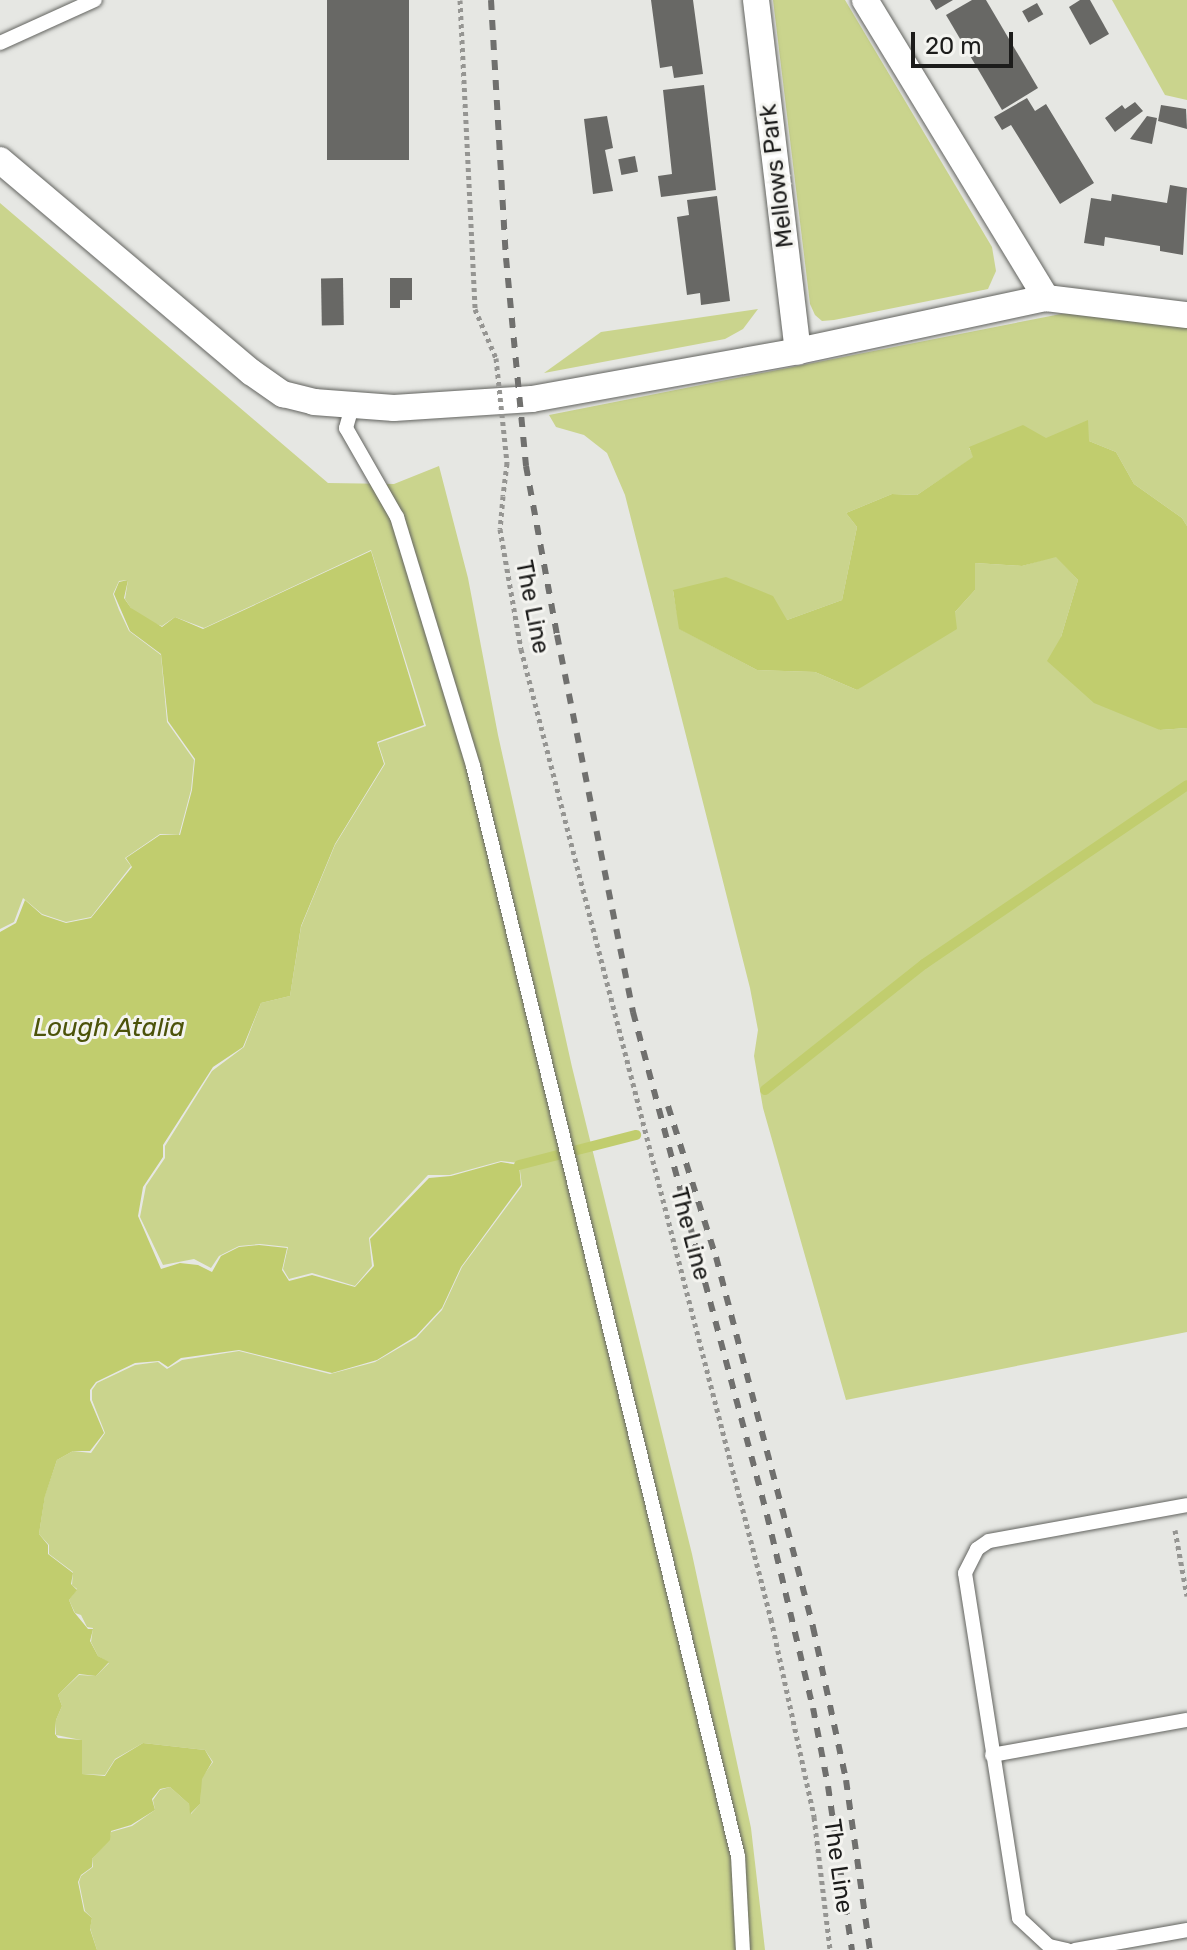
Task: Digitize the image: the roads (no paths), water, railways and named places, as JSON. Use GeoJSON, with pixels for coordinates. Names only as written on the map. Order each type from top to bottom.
{"type":"FeatureCollection","features":[{"type":"Feature","properties":{"kind":"street","name":"Mellows Park"},"geometry":{"type":"LineString","coordinates":[[756,0],[798,351]]}},
{"type":"Feature","properties":{"kind":"street"},"geometry":{"type":"LineString","coordinates":[[865,0],[1046,298]]}},
{"type":"Feature","properties":{"kind":"street"},"geometry":{"type":"LineString","coordinates":[[0,160],[264,382],[295,398],[352,407],[464,405],[532,399],[798,351],[1046,298],[1187,315]]}},
{"type":"Feature","properties":{"kind":"lane"},"geometry":{"type":"LineString","coordinates":[[0,43],[95,0]]}},
{"type":"Feature","properties":{"kind":"lane"},"geometry":{"type":"LineString","coordinates":[[352,407],[346,428],[397,517],[473,766],[738,1856],[743,1950]]}},
{"type":"Feature","properties":{"kind":"lane"},"geometry":{"type":"LineString","coordinates":[[1067,1950],[1049,1946],[1019,1918],[965,1590],[965,1573],[977,1549],[989,1541],[1187,1505]]}},
{"type":"Feature","properties":{"kind":"lane"},"geometry":{"type":"LineString","coordinates":[[992,1755],[1187,1720]]}},
{"type":"Feature","properties":{"kind":"lane"},"geometry":{"type":"LineString","coordinates":[[1075,1950],[1187,1930]]}},
{"type":"Feature","properties":{"kind":"water"},"geometry":{"type":"Polygon","coordinates":[[[1088,420],[1089,441],[1116,452],[1134,484],[1182,518],[1187,526],[1187,728],[1160,730],[1094,703],[1047,661],[1061,637],[1078,580],[1056,557],[1022,566],[975,563],[975,590],[955,612],[957,629],[857,690],[815,672],[757,670],[679,629],[673,590],[726,577],[773,596],[787,620],[842,600],[857,527],[846,513],[892,494],[917,495],[973,457],[969,447],[1023,425],[1046,438],[1088,420]]]}},
{"type":"Feature","properties":{"kind":"water","name":"Lough Atalia"},"geometry":{"type":"Polygon","coordinates":[[[371,551],[424,725],[377,742],[384,764],[335,844],[301,926],[290,996],[261,1003],[243,1047],[213,1067],[163,1145],[163,1157],[143,1187],[138,1216],[161,1269],[180,1263],[198,1265],[212,1272],[221,1256],[239,1247],[259,1245],[287,1248],[282,1270],[289,1281],[312,1275],[355,1287],[374,1266],[370,1239],[429,1178],[451,1176],[501,1162],[519,1165],[521,1185],[461,1267],[442,1308],[416,1336],[377,1360],[332,1373],[239,1350],[181,1358],[168,1367],[159,1361],[135,1363],[96,1382],[90,1390],[90,1400],[104,1433],[90,1451],[73,1451],[57,1460],[45,1496],[39,1534],[48,1545],[48,1554],[73,1573],[71,1584],[77,1590],[69,1600],[88,1629],[93,1629],[90,1641],[98,1656],[109,1662],[96,1676],[79,1674],[58,1695],[62,1706],[56,1720],[55,1734],[58,1738],[82,1740],[82,1774],[105,1776],[115,1760],[143,1743],[205,1750],[212,1762],[202,1779],[200,1804],[190,1814],[189,1804],[170,1787],[160,1789],[152,1799],[155,1810],[131,1825],[111,1831],[110,1840],[92,1859],[92,1867],[81,1875],[78,1882],[84,1911],[92,1918],[90,1929],[97,1950],[0,1950],[0,932],[16,923],[25,900],[42,915],[66,923],[91,918],[132,867],[126,858],[160,835],[180,835],[192,790],[195,759],[168,721],[161,654],[130,631],[114,594],[119,582],[128,580],[124,598],[131,608],[162,627],[175,617],[203,629],[371,551]]]}},
{"type":"Feature","properties":{"kind":"waterway"},"geometry":{"type":"LineString","coordinates":[[765,1090],[924,964],[1187,785]]}},
{"type":"Feature","properties":{"kind":"waterway"},"geometry":{"type":"LineString","coordinates":[[519,1165],[636,1135]]}},
{"type":"Feature","properties":{"kind":"railway"},"geometry":{"type":"LineString","coordinates":[[491,0],[506,258],[526,466],[557,635],[633,1012],[767,1515],[813,1708],[852,1950]]}},
{"type":"Feature","properties":{"kind":"railway"},"geometry":{"type":"LineString","coordinates":[[668,1106],[716,1257],[813,1627],[846,1780],[870,1950]]}}]}
